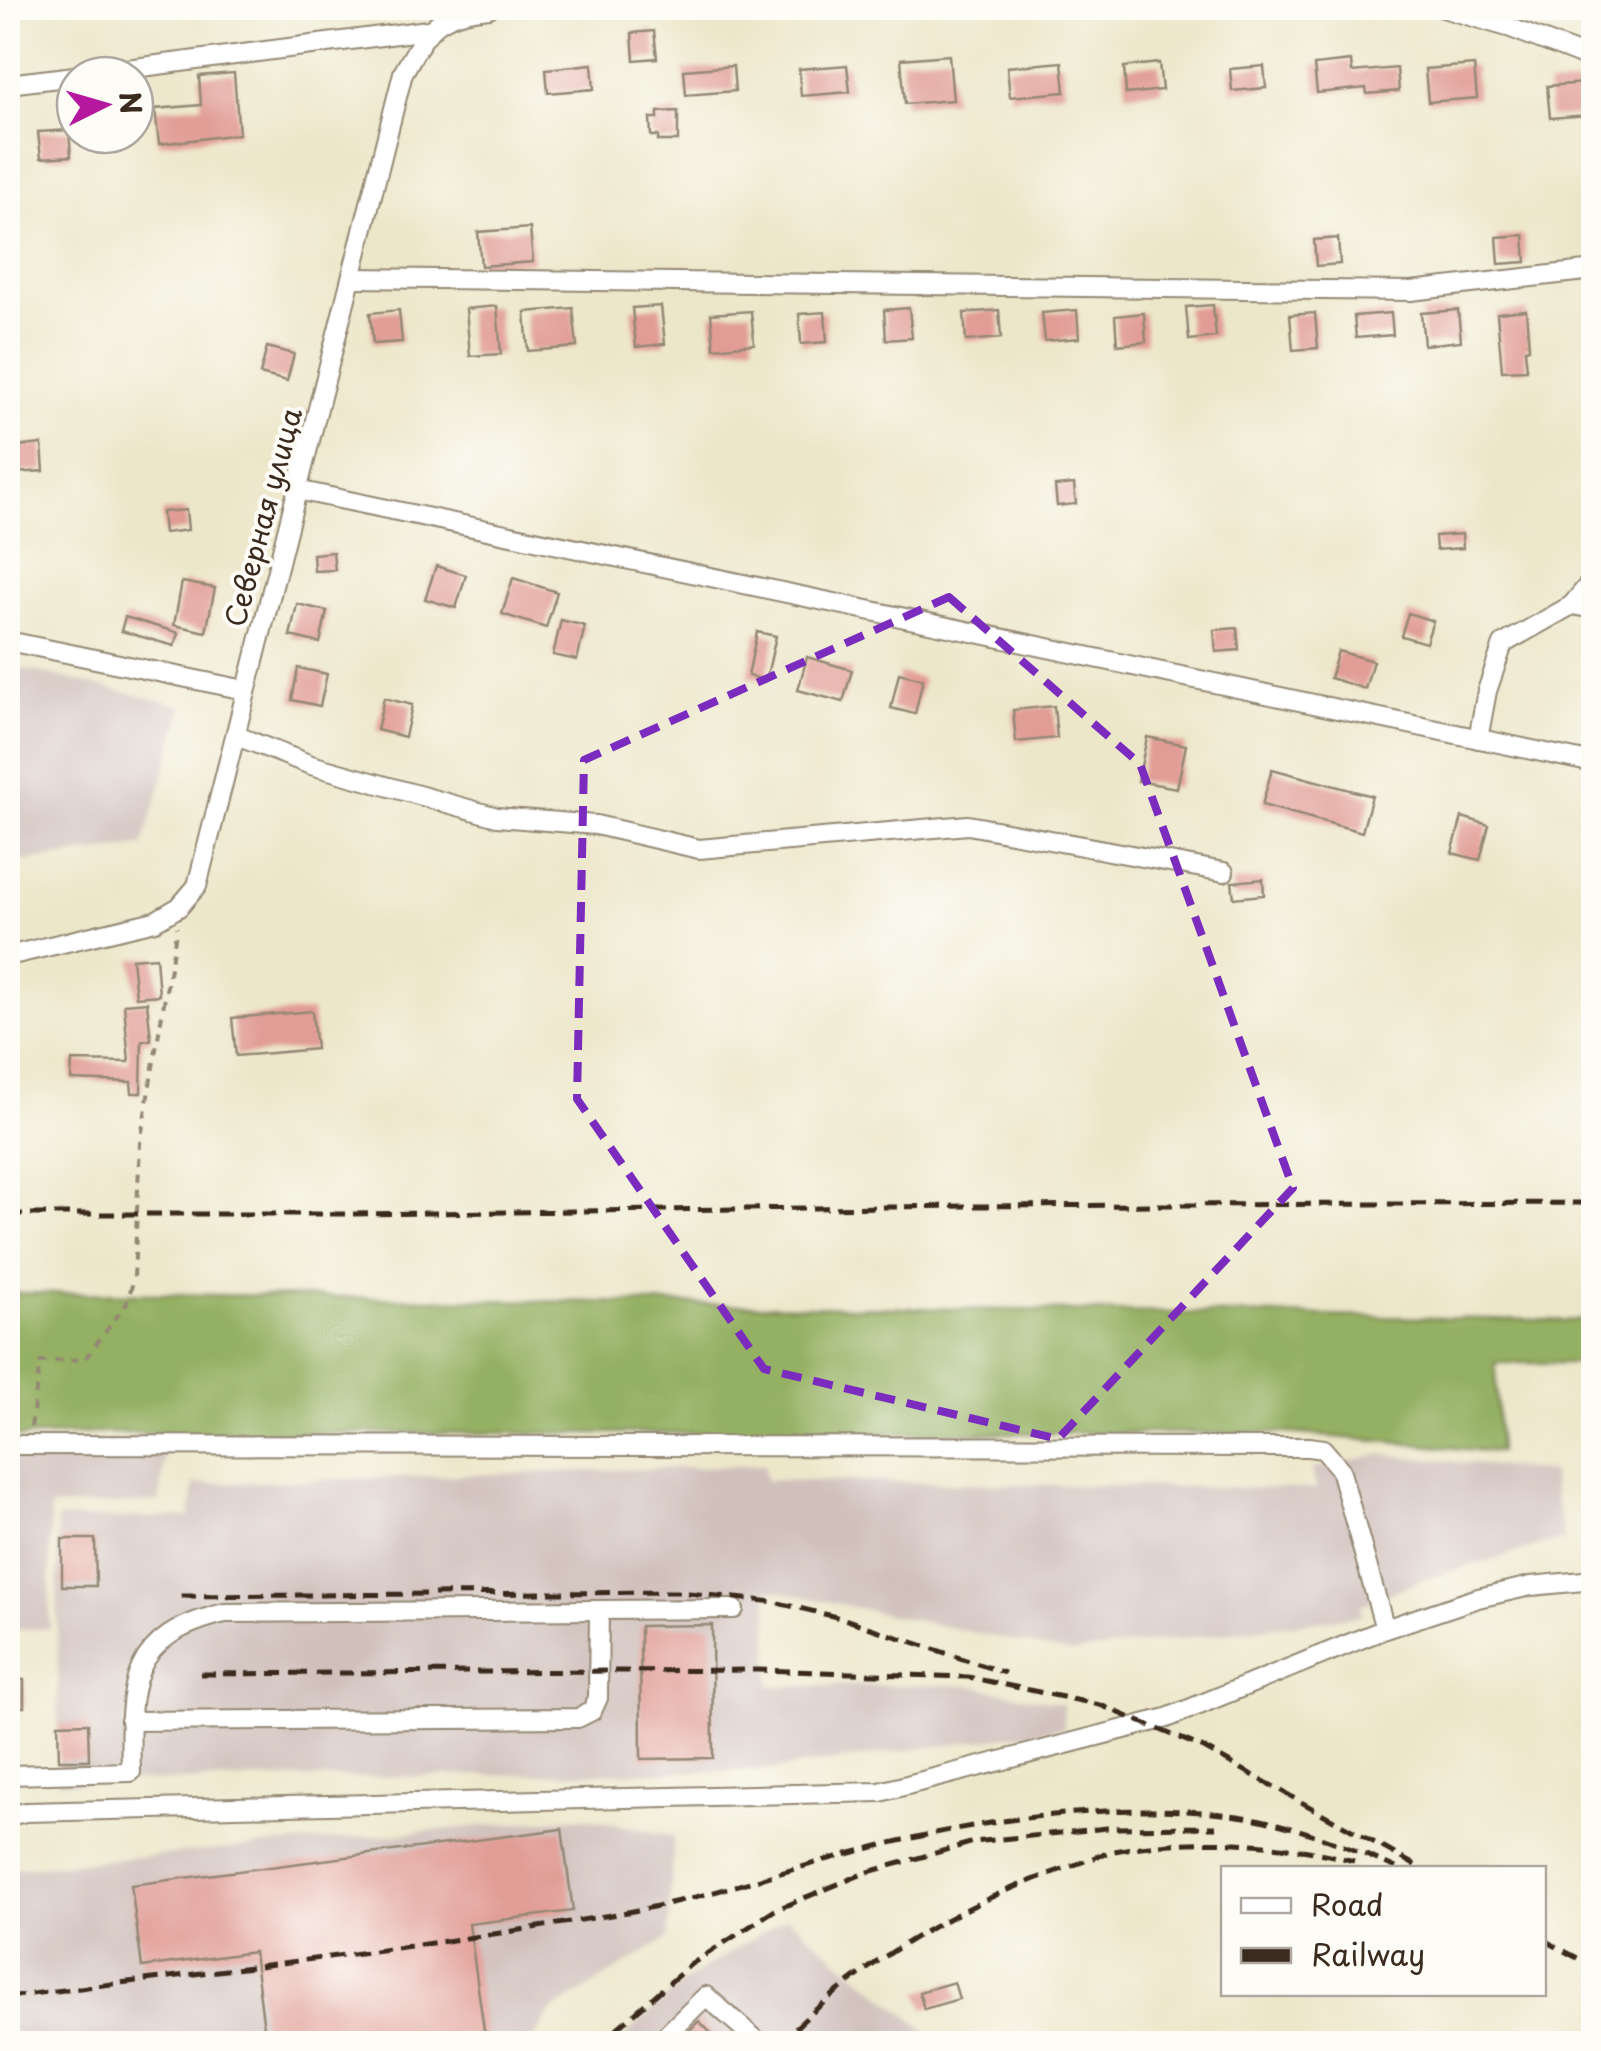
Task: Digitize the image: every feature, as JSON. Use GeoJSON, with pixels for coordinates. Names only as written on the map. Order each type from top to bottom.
{"type":"FeatureCollection","features":[{"type":"Feature","properties":{"kind":"street"},"geometry":{"type":"LineString","coordinates":[[155,65],[428,30],[463,10],[489,8]]}},
{"type":"Feature","properties":{"kind":"street"},"geometry":{"type":"LineString","coordinates":[[1443,8],[1529,34],[1594,60]]}},
{"type":"Feature","properties":{"kind":"street","name":"Северная улица"},"geometry":{"type":"LineString","coordinates":[[178,907],[198,886],[404,73],[428,30]]}},
{"type":"Feature","properties":{"kind":"street"},"geometry":{"type":"LineString","coordinates":[[8,84],[55,78]]}},
{"type":"Feature","properties":{"kind":"street"},"geometry":{"type":"LineString","coordinates":[[352,278],[1411,291],[1594,270]]}},
{"type":"Feature","properties":{"kind":"street"},"geometry":{"type":"LineString","coordinates":[[297,490],[1594,763]]}},
{"type":"Feature","properties":{"kind":"street"},"geometry":{"type":"LineString","coordinates":[[1478,740],[1487,691],[1503,644],[1572,605],[1594,578]]}},
{"type":"Feature","properties":{"kind":"street"},"geometry":{"type":"LineString","coordinates":[[1572,605],[1594,609]]}},
{"type":"Feature","properties":{"kind":"street"},"geometry":{"type":"LineString","coordinates":[[8,641],[245,690]]}},
{"type":"Feature","properties":{"kind":"street"},"geometry":{"type":"LineString","coordinates":[[236,736],[310,765],[497,817],[596,826],[699,849],[968,825],[1224,872]]}},
{"type":"Feature","properties":{"kind":"street"},"geometry":{"type":"LineString","coordinates":[[8,956],[155,921],[178,907]]}},
{"type":"Feature","properties":{"kind":"street"},"geometry":{"type":"LineString","coordinates":[[8,1445],[1308,1447],[1324,1450],[1340,1470],[1385,1629]]}},
{"type":"Feature","properties":{"kind":"street"},"geometry":{"type":"LineString","coordinates":[[8,1816],[26,1812],[880,1792],[1166,1718],[1385,1629],[1478,1598],[1531,1586],[1594,1580]]}},
{"type":"Feature","properties":{"kind":"street"},"geometry":{"type":"LineString","coordinates":[[8,1775],[131,1772],[134,1680],[149,1654],[175,1630],[210,1616],[244,1612],[734,1609]]}},
{"type":"Feature","properties":{"kind":"street"},"geometry":{"type":"LineString","coordinates":[[130,1721],[578,1718],[592,1712],[598,1698],[599,1611]]}},
{"type":"Feature","properties":{"kind":"street"},"geometry":{"type":"LineString","coordinates":[[657,2044],[706,1996],[760,2044]]}},
{"type":"Feature","properties":{"kind":"path"},"geometry":{"type":"LineString","coordinates":[[28,1444],[40,1362],[85,1359],[126,1303],[134,1278],[140,1143],[176,942],[178,907]]}},
{"type":"Feature","properties":{"kind":"highlighted area"},"geometry":{"type":"Polygon","coordinates":[[[949,597],[1140,764],[1293,1188],[1058,1439],[764,1369],[577,1099],[584,760],[949,597]]]}},
{"type":"Feature","properties":{"kind":"shaded area"},"geometry":{"type":"Polygon","coordinates":[[[8,665],[184,706],[143,846],[8,863],[8,665]]]}},
{"type":"Feature","properties":{"kind":"shaded area"},"geometry":{"type":"Polygon","coordinates":[[[167,1439],[159,1502],[50,1507],[50,1628],[8,1630],[8,1443],[167,1439]]]}},
{"type":"Feature","properties":{"kind":"shaded area"},"geometry":{"type":"Polygon","coordinates":[[[1380,1454],[1550,1472],[1564,1539],[1421,1580],[1360,1606],[1363,1615],[1070,1653],[768,1589],[770,1686],[967,1685],[1063,1704],[1064,1728],[772,1770],[58,1783],[57,1519],[190,1517],[194,1484],[764,1465],[766,1480],[1316,1489],[1312,1469],[1380,1454]]]}},
{"type":"Feature","properties":{"kind":"shaded area"},"geometry":{"type":"Polygon","coordinates":[[[581,1817],[674,1836],[668,1938],[550,2012],[532,2043],[8,2044],[8,1869],[581,1817]]]}},
{"type":"Feature","properties":{"kind":"shaded area"},"geometry":{"type":"Polygon","coordinates":[[[787,1917],[941,2043],[616,2044],[686,1980],[787,1917]]]}},
{"type":"Feature","properties":{"kind":"green space"},"geometry":{"type":"Polygon","coordinates":[[[8,1293],[1593,1321],[1594,1363],[1495,1363],[1499,1452],[1291,1433],[97,1433],[8,1438],[8,1293]]]}},
{"type":"Feature","properties":{"kind":"building"},"geometry":{"type":"Polygon","coordinates":[[[654,31],[657,58],[634,60],[632,33],[654,31]]]}},
{"type":"Feature","properties":{"kind":"building"},"geometry":{"type":"Polygon","coordinates":[[[949,55],[953,100],[905,104],[901,59],[949,55]]]}},
{"type":"Feature","properties":{"kind":"building"},"geometry":{"type":"Polygon","coordinates":[[[1351,61],[1352,72],[1397,68],[1399,91],[1367,94],[1366,88],[1317,93],[1314,65],[1351,61]]]}},
{"type":"Feature","properties":{"kind":"building"},"geometry":{"type":"Polygon","coordinates":[[[1062,62],[1065,92],[1010,97],[1007,67],[1062,62]]]}},
{"type":"Feature","properties":{"kind":"building"},"geometry":{"type":"Polygon","coordinates":[[[1159,63],[1162,90],[1126,94],[1124,67],[1159,63]]]}},
{"type":"Feature","properties":{"kind":"building"},"geometry":{"type":"Polygon","coordinates":[[[592,64],[594,89],[548,93],[546,69],[592,64]]]}},
{"type":"Feature","properties":{"kind":"building"},"geometry":{"type":"Polygon","coordinates":[[[847,65],[850,92],[801,96],[799,69],[847,65]]]}},
{"type":"Feature","properties":{"kind":"building"},"geometry":{"type":"Polygon","coordinates":[[[1474,65],[1477,98],[1428,102],[1425,69],[1474,65]]]}},
{"type":"Feature","properties":{"kind":"building"},"geometry":{"type":"Polygon","coordinates":[[[733,66],[735,91],[686,95],[684,70],[733,66]]]}},
{"type":"Feature","properties":{"kind":"building"},"geometry":{"type":"Polygon","coordinates":[[[1264,66],[1266,88],[1232,91],[1230,69],[1264,66]]]}},
{"type":"Feature","properties":{"kind":"building"},"geometry":{"type":"Polygon","coordinates":[[[234,73],[239,134],[159,144],[155,109],[201,105],[199,76],[234,73]]]}},
{"type":"Feature","properties":{"kind":"building"},"geometry":{"type":"Polygon","coordinates":[[[1585,83],[1588,115],[1550,118],[1547,86],[1585,83]]]}},
{"type":"Feature","properties":{"kind":"building"},"geometry":{"type":"Polygon","coordinates":[[[678,111],[678,141],[658,141],[658,136],[651,136],[650,118],[658,118],[658,112],[678,111]]]}},
{"type":"Feature","properties":{"kind":"building"},"geometry":{"type":"Polygon","coordinates":[[[55,131],[55,155],[71,156],[41,158],[38,132],[55,131]]]}},
{"type":"Feature","properties":{"kind":"building"},"geometry":{"type":"Polygon","coordinates":[[[530,228],[533,262],[481,266],[478,232],[530,228]]]}},
{"type":"Feature","properties":{"kind":"building"},"geometry":{"type":"Polygon","coordinates":[[[1524,235],[1526,262],[1499,264],[1497,237],[1524,235]]]}},
{"type":"Feature","properties":{"kind":"building"},"geometry":{"type":"Polygon","coordinates":[[[1338,238],[1340,264],[1316,266],[1314,240],[1338,238]]]}},
{"type":"Feature","properties":{"kind":"building"},"geometry":{"type":"Polygon","coordinates":[[[1213,305],[1216,337],[1189,340],[1186,307],[1213,305]]]}},
{"type":"Feature","properties":{"kind":"building"},"geometry":{"type":"Polygon","coordinates":[[[497,306],[501,354],[470,356],[466,309],[497,306]]]}},
{"type":"Feature","properties":{"kind":"building"},"geometry":{"type":"Polygon","coordinates":[[[661,306],[665,344],[636,347],[632,308],[661,306]]]}},
{"type":"Feature","properties":{"kind":"building"},"geometry":{"type":"Polygon","coordinates":[[[573,308],[577,347],[528,351],[525,312],[573,308]]]}},
{"type":"Feature","properties":{"kind":"building"},"geometry":{"type":"Polygon","coordinates":[[[909,308],[912,338],[886,340],[884,310],[909,308]]]}},
{"type":"Feature","properties":{"kind":"building"},"geometry":{"type":"Polygon","coordinates":[[[399,310],[402,342],[373,344],[370,313],[399,310]]]}},
{"type":"Feature","properties":{"kind":"building"},"geometry":{"type":"Polygon","coordinates":[[[999,310],[1001,338],[966,341],[964,313],[999,310]]]}},
{"type":"Feature","properties":{"kind":"building"},"geometry":{"type":"Polygon","coordinates":[[[1077,310],[1079,338],[1045,341],[1042,313],[1077,310]]]}},
{"type":"Feature","properties":{"kind":"building"},"geometry":{"type":"Polygon","coordinates":[[[1458,310],[1461,341],[1424,345],[1421,313],[1458,310]]]}},
{"type":"Feature","properties":{"kind":"building"},"geometry":{"type":"Polygon","coordinates":[[[1526,310],[1527,370],[1502,371],[1497,313],[1526,310]]]}},
{"type":"Feature","properties":{"kind":"building"},"geometry":{"type":"Polygon","coordinates":[[[751,311],[754,344],[714,348],[711,314],[751,311]]]}},
{"type":"Feature","properties":{"kind":"building"},"geometry":{"type":"Polygon","coordinates":[[[825,312],[827,342],[801,344],[799,314],[825,312]]]}},
{"type":"Feature","properties":{"kind":"building"},"geometry":{"type":"Polygon","coordinates":[[[1144,313],[1146,342],[1117,345],[1115,316],[1144,313]]]}},
{"type":"Feature","properties":{"kind":"building"},"geometry":{"type":"Polygon","coordinates":[[[1315,313],[1318,348],[1293,350],[1290,315],[1315,313]]]}},
{"type":"Feature","properties":{"kind":"building"},"geometry":{"type":"Polygon","coordinates":[[[1391,313],[1393,335],[1356,338],[1354,316],[1391,313]]]}},
{"type":"Feature","properties":{"kind":"building"},"geometry":{"type":"Polygon","coordinates":[[[267,347],[294,354],[287,381],[260,374],[267,347]]]}},
{"type":"Feature","properties":{"kind":"building"},"geometry":{"type":"Polygon","coordinates":[[[42,444],[44,471],[14,473],[12,447],[42,444]]]}},
{"type":"Feature","properties":{"kind":"building"},"geometry":{"type":"Polygon","coordinates":[[[1074,484],[1076,504],[1057,506],[1055,486],[1074,484]]]}},
{"type":"Feature","properties":{"kind":"building"},"geometry":{"type":"Polygon","coordinates":[[[186,510],[188,530],[164,533],[162,512],[186,510]]]}},
{"type":"Feature","properties":{"kind":"building"},"geometry":{"type":"Polygon","coordinates":[[[1462,534],[1463,548],[1436,550],[1435,536],[1462,534]]]}},
{"type":"Feature","properties":{"kind":"building"},"geometry":{"type":"Polygon","coordinates":[[[333,552],[335,570],[314,571],[313,554],[333,552]]]}},
{"type":"Feature","properties":{"kind":"building"},"geometry":{"type":"Polygon","coordinates":[[[436,566],[466,575],[456,608],[425,599],[436,566]]]}},
{"type":"Feature","properties":{"kind":"building"},"geometry":{"type":"Polygon","coordinates":[[[513,578],[557,592],[546,628],[502,614],[513,578]]]}},
{"type":"Feature","properties":{"kind":"building"},"geometry":{"type":"Polygon","coordinates":[[[182,582],[215,588],[206,632],[174,625],[182,582]]]}},
{"type":"Feature","properties":{"kind":"building"},"geometry":{"type":"Polygon","coordinates":[[[297,604],[327,611],[320,643],[290,636],[297,604]]]}},
{"type":"Feature","properties":{"kind":"building"},"geometry":{"type":"Polygon","coordinates":[[[1408,613],[1433,621],[1426,643],[1401,636],[1408,613]]]}},
{"type":"Feature","properties":{"kind":"building"},"geometry":{"type":"Polygon","coordinates":[[[125,617],[179,633],[174,646],[121,631],[125,617]]]}},
{"type":"Feature","properties":{"kind":"building"},"geometry":{"type":"Polygon","coordinates":[[[561,620],[585,626],[577,660],[553,655],[561,620]]]}},
{"type":"Feature","properties":{"kind":"building"},"geometry":{"type":"Polygon","coordinates":[[[1237,628],[1239,650],[1216,652],[1214,630],[1237,628]]]}},
{"type":"Feature","properties":{"kind":"building"},"geometry":{"type":"Polygon","coordinates":[[[757,632],[776,636],[766,680],[748,676],[757,632]]]}},
{"type":"Feature","properties":{"kind":"building"},"geometry":{"type":"Polygon","coordinates":[[[1338,651],[1373,661],[1365,689],[1330,678],[1338,651]]]}},
{"type":"Feature","properties":{"kind":"building"},"geometry":{"type":"Polygon","coordinates":[[[807,657],[852,670],[843,702],[798,690],[807,657]]]}},
{"type":"Feature","properties":{"kind":"building"},"geometry":{"type":"Polygon","coordinates":[[[298,668],[327,674],[320,706],[292,700],[298,668]]]}},
{"type":"Feature","properties":{"kind":"building"},"geometry":{"type":"Polygon","coordinates":[[[899,673],[923,679],[915,714],[891,708],[899,673]]]}},
{"type":"Feature","properties":{"kind":"building"},"geometry":{"type":"Polygon","coordinates":[[[384,698],[412,705],[405,737],[377,730],[384,698]]]}},
{"type":"Feature","properties":{"kind":"building"},"geometry":{"type":"Polygon","coordinates":[[[1054,706],[1057,738],[1016,742],[1013,710],[1054,706]]]}},
{"type":"Feature","properties":{"kind":"building"},"geometry":{"type":"Polygon","coordinates":[[[1147,737],[1186,745],[1177,788],[1138,781],[1147,737]]]}},
{"type":"Feature","properties":{"kind":"building"},"geometry":{"type":"Polygon","coordinates":[[[1272,769],[1372,796],[1362,832],[1262,805],[1272,769]]]}},
{"type":"Feature","properties":{"kind":"building"},"geometry":{"type":"Polygon","coordinates":[[[1462,817],[1489,825],[1480,860],[1452,853],[1462,817]]]}},
{"type":"Feature","properties":{"kind":"building"},"geometry":{"type":"Polygon","coordinates":[[[1263,879],[1264,895],[1234,898],[1232,882],[1263,879]]]}},
{"type":"Feature","properties":{"kind":"building"},"geometry":{"type":"Polygon","coordinates":[[[156,957],[159,995],[136,997],[132,959],[156,957]]]}},
{"type":"Feature","properties":{"kind":"building"},"geometry":{"type":"Polygon","coordinates":[[[147,1002],[151,1040],[142,1041],[141,1093],[132,1093],[131,1082],[71,1080],[72,1061],[129,1062],[124,1004],[147,1002]]]}},
{"type":"Feature","properties":{"kind":"building"},"geometry":{"type":"Polygon","coordinates":[[[312,1011],[316,1049],[236,1056],[232,1018],[312,1011]]]}},
{"type":"Feature","properties":{"kind":"building"},"geometry":{"type":"Polygon","coordinates":[[[62,1539],[95,1539],[96,1586],[62,1586],[62,1539]]]}},
{"type":"Feature","properties":{"kind":"building"},"geometry":{"type":"Polygon","coordinates":[[[712,1625],[713,1758],[641,1759],[640,1626],[712,1625]]]}},
{"type":"Feature","properties":{"kind":"building"},"geometry":{"type":"Polygon","coordinates":[[[8,1680],[24,1680],[24,1707],[8,1707],[8,1680]]]}},
{"type":"Feature","properties":{"kind":"building"},"geometry":{"type":"Polygon","coordinates":[[[88,1723],[89,1760],[59,1760],[58,1724],[88,1723]]]}},
{"type":"Feature","properties":{"kind":"building"},"geometry":{"type":"Polygon","coordinates":[[[562,1829],[573,1911],[469,1924],[486,2044],[266,2044],[254,1952],[142,1967],[131,1885],[562,1829]]]}},
{"type":"Feature","properties":{"kind":"building"},"geometry":{"type":"Polygon","coordinates":[[[954,1982],[959,1999],[924,2009],[919,1992],[954,1982]]]}},
{"type":"Feature","properties":{"kind":"building"},"geometry":{"type":"Polygon","coordinates":[[[699,2021],[722,2044],[675,2044],[699,2021]]]}},
{"type":"Feature","properties":{"kind":"railway"},"geometry":{"type":"LineString","coordinates":[[8,1214],[1594,1203]]}},
{"type":"Feature","properties":{"kind":"railway"},"geometry":{"type":"LineString","coordinates":[[181,1596],[679,1592],[774,1602],[841,1618],[1005,1673]]}},
{"type":"Feature","properties":{"kind":"railway"},"geometry":{"type":"LineString","coordinates":[[200,1674],[758,1670],[968,1677],[1100,1705],[1204,1748],[1416,1866]]}},
{"type":"Feature","properties":{"kind":"railway"},"geometry":{"type":"LineString","coordinates":[[8,1997],[392,1949],[622,1913],[908,1839],[1069,1813],[1192,1811],[1253,1818],[1316,1835],[1391,1866]]}},
{"type":"Feature","properties":{"kind":"railway"},"geometry":{"type":"LineString","coordinates":[[599,2044],[690,1965],[775,1910],[865,1873],[974,1842],[1107,1828],[1216,1827]]}},
{"type":"Feature","properties":{"kind":"railway"},"geometry":{"type":"LineString","coordinates":[[779,2044],[843,1987],[914,1938],[990,1898],[1107,1853],[1209,1842],[1267,1845],[1354,1861]]}},
{"type":"Feature","properties":{"kind":"railway"},"geometry":{"type":"LineString","coordinates":[[1546,1941],[1594,1967]]}}]}
